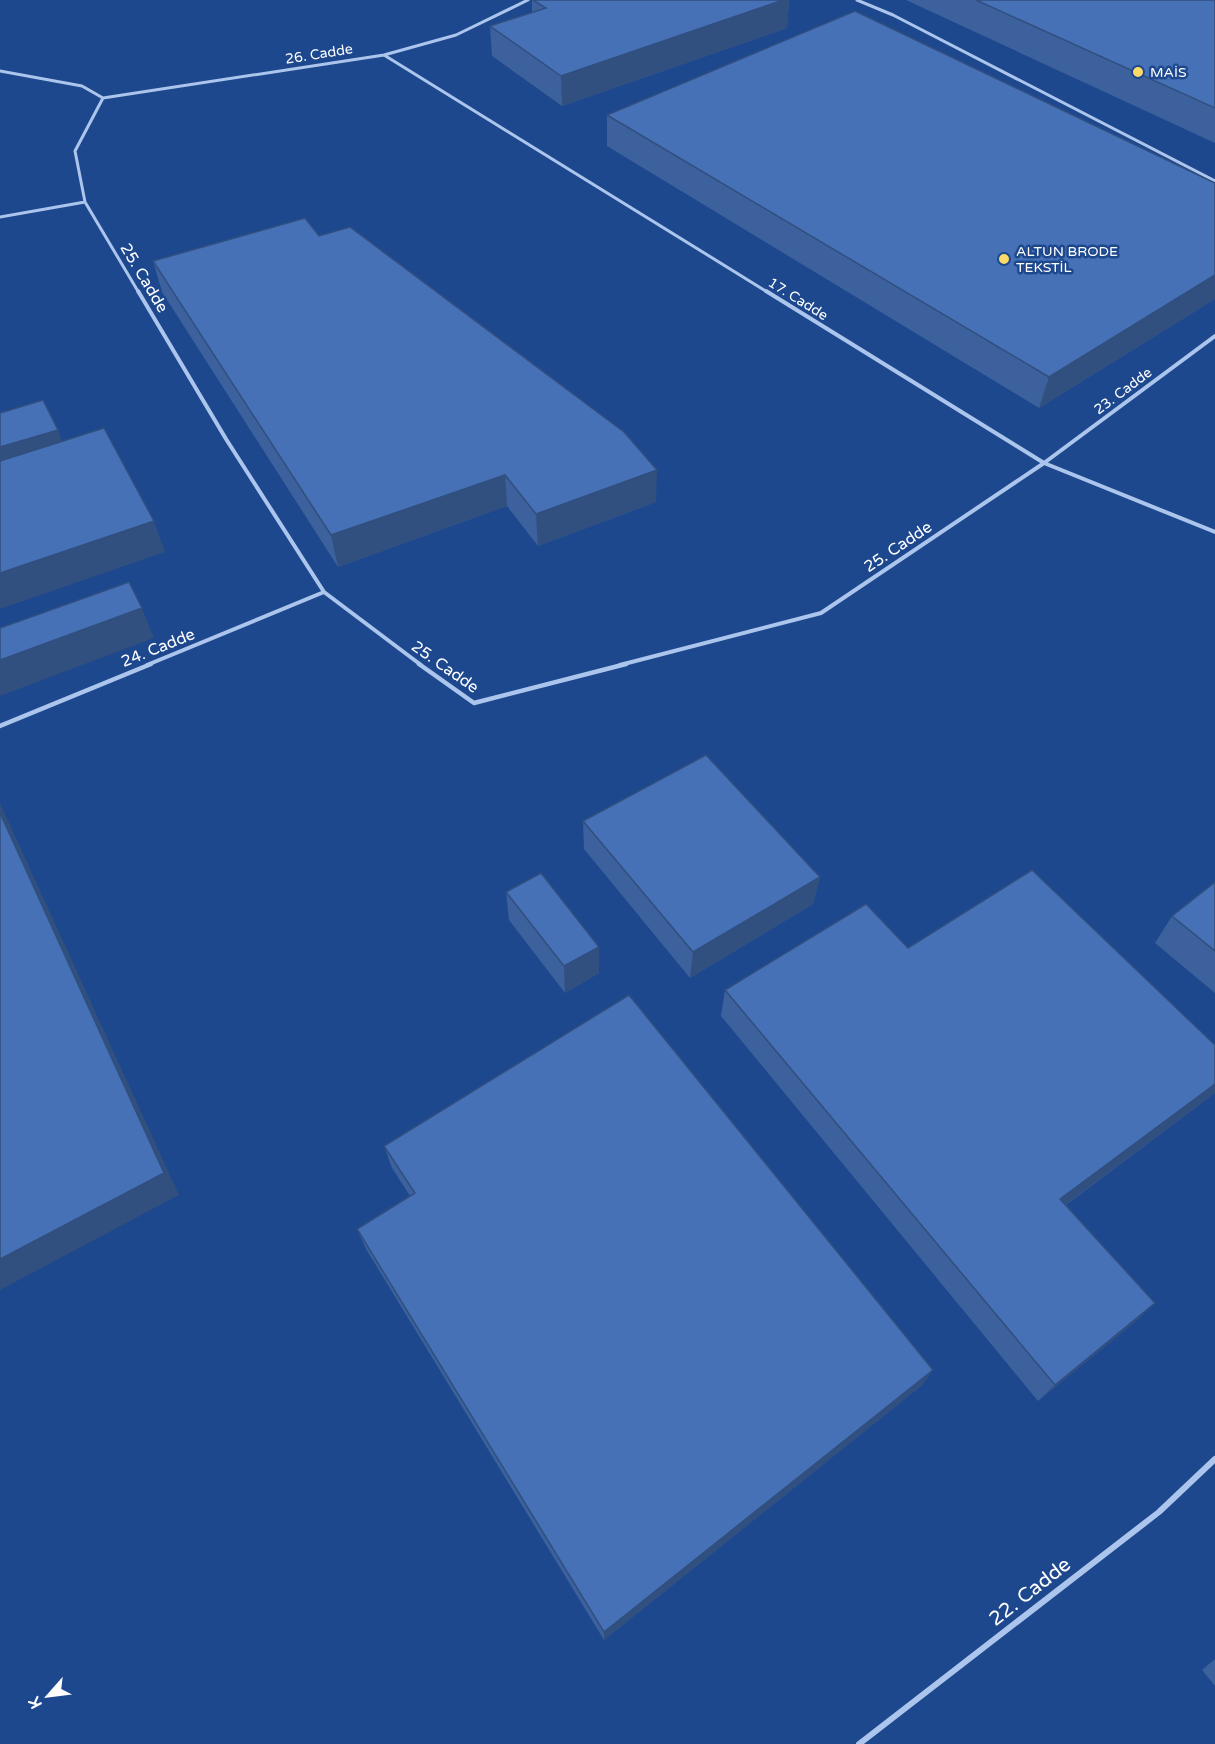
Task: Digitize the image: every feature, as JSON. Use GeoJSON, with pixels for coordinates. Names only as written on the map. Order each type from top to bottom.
{"type":"FeatureCollection","features":[{"type":"Feature","properties":{"kind":"lane","name":"26. Cadde"},"geometry":{"type":"LineString","coordinates":[[103,98],[384,55],[456,35],[528,0]]}},
{"type":"Feature","properties":{"kind":"lane"},"geometry":{"type":"LineString","coordinates":[[856,0],[893,15],[1215,181]]}},
{"type":"Feature","properties":{"kind":"lane","name":"17. Cadde"},"geometry":{"type":"LineString","coordinates":[[384,55],[1044,463],[1215,532]]}},
{"type":"Feature","properties":{"kind":"lane"},"geometry":{"type":"LineString","coordinates":[[0,71],[82,86],[103,98]]}},
{"type":"Feature","properties":{"kind":"lane","name":"25. Cadde"},"geometry":{"type":"LineString","coordinates":[[103,98],[75,151],[85,202],[226,439],[324,592],[354,617],[474,703],[821,613],[1044,463]]}},
{"type":"Feature","properties":{"kind":"lane"},"geometry":{"type":"LineString","coordinates":[[0,218],[85,202]]}},
{"type":"Feature","properties":{"kind":"lane","name":"23. Cadde"},"geometry":{"type":"LineString","coordinates":[[1044,463],[1215,336]]}},
{"type":"Feature","properties":{"kind":"lane","name":"24. Cadde"},"geometry":{"type":"LineString","coordinates":[[0,726],[324,592]]}},
{"type":"Feature","properties":{"kind":"lane","name":"22. Cadde"},"geometry":{"type":"LineString","coordinates":[[859,1744],[1159,1512],[1215,1459]]}},
{"type":"Feature","properties":{"kind":"building"},"geometry":{"type":"Polygon","coordinates":[[[533,0],[783,0],[561,76],[490,26],[546,8],[533,0]]]}},
{"type":"Feature","properties":{"kind":"building"},"geometry":{"type":"Polygon","coordinates":[[[976,0],[1215,0],[1215,108],[976,0]]]}},
{"type":"Feature","properties":{"kind":"building","name":"ALTUN BRODE TEKSTİL"},"geometry":{"type":"Polygon","coordinates":[[[855,11],[1215,183],[1215,275],[1049,377],[607,115],[855,11]]]}},
{"type":"Feature","properties":{"kind":"building"},"geometry":{"type":"Polygon","coordinates":[[[305,218],[319,236],[350,227],[624,432],[657,470],[536,514],[505,475],[331,535],[153,261],[305,218]]]}},
{"type":"Feature","properties":{"kind":"building"},"geometry":{"type":"Polygon","coordinates":[[[43,400],[58,430],[0,447],[0,413],[43,400]]]}},
{"type":"Feature","properties":{"kind":"building"},"geometry":{"type":"Polygon","coordinates":[[[104,428],[154,521],[0,573],[0,461],[104,428]]]}},
{"type":"Feature","properties":{"kind":"building"},"geometry":{"type":"Polygon","coordinates":[[[129,582],[142,608],[0,660],[0,628],[129,582]]]}},
{"type":"Feature","properties":{"kind":"building"},"geometry":{"type":"Polygon","coordinates":[[[706,755],[820,877],[693,952],[583,821],[706,755]]]}},
{"type":"Feature","properties":{"kind":"building"},"geometry":{"type":"Polygon","coordinates":[[[0,813],[164,1173],[0,1259],[0,813]]]}},
{"type":"Feature","properties":{"kind":"building"},"geometry":{"type":"Polygon","coordinates":[[[1032,870],[1215,1045],[1215,1084],[1060,1199],[1155,1303],[1055,1385],[725,990],[866,904],[908,948],[1032,870]]]}},
{"type":"Feature","properties":{"kind":"building"},"geometry":{"type":"Polygon","coordinates":[[[541,873],[599,947],[564,966],[506,892],[541,873]]]}},
{"type":"Feature","properties":{"kind":"building"},"geometry":{"type":"Polygon","coordinates":[[[1215,882],[1215,951],[1172,916],[1215,882]]]}},
{"type":"Feature","properties":{"kind":"building"},"geometry":{"type":"Polygon","coordinates":[[[629,995],[933,1370],[604,1632],[357,1229],[415,1193],[384,1146],[629,995]]]}},
{"type":"Feature","properties":{"kind":"place","name":"MAİS"},"geometry":{"type":"Point","coordinates":[1138,72]}},
{"type":"Feature","properties":{"kind":"place","name":"ALTUN BRODE TEKSTİL"},"geometry":{"type":"Point","coordinates":[1004,259]}}]}
